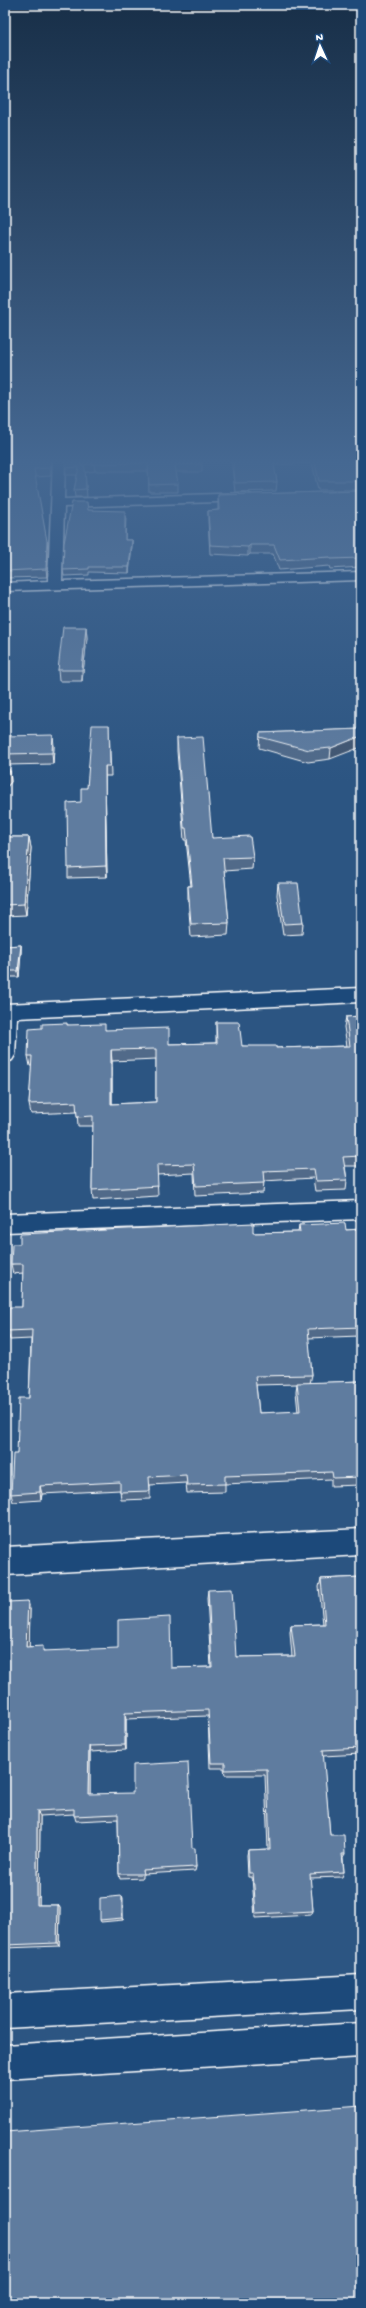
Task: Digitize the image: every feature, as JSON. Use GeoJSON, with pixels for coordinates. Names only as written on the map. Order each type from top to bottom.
{"type":"FeatureCollection","features":[{"type":"Feature","properties":{"kind":"street"},"geometry":{"type":"LineString","coordinates":[[55,585],[56,567]]}},
{"type":"Feature","properties":{"kind":"street"},"geometry":{"type":"LineString","coordinates":[[5,587],[361,576]]}},
{"type":"Feature","properties":{"kind":"street"},"geometry":{"type":"LineString","coordinates":[[5,1055],[6,1011],[361,995]]}},
{"type":"Feature","properties":{"kind":"street"},"geometry":{"type":"LineString","coordinates":[[5,1223],[361,1210]]}},
{"type":"Feature","properties":{"kind":"street"},"geometry":{"type":"LineString","coordinates":[[5,1561],[361,1542]]}},
{"type":"Feature","properties":{"kind":"street"},"geometry":{"type":"LineString","coordinates":[[5,2011],[361,1992]]}},
{"type":"Feature","properties":{"kind":"street"},"geometry":{"type":"LineString","coordinates":[[5,2062],[361,2040]]}},
{"type":"Feature","properties":{"kind":"building"},"geometry":{"type":"Polygon","coordinates":[[[5,567],[46,567],[46,569],[5,571],[5,567]]]}},
{"type":"Feature","properties":{"kind":"building"},"geometry":{"type":"Polygon","coordinates":[[[63,567],[129,567],[89,567],[89,569],[63,570],[63,567]]]}},
{"type":"Feature","properties":{"kind":"building"},"geometry":{"type":"Polygon","coordinates":[[[63,627],[86,627],[82,670],[58,670],[63,627]]]}},
{"type":"Feature","properties":{"kind":"building"},"geometry":{"type":"Polygon","coordinates":[[[92,725],[109,725],[110,766],[105,766],[106,866],[68,868],[67,803],[81,802],[81,788],[87,788],[92,725]]]}},
{"type":"Feature","properties":{"kind":"building"},"geometry":{"type":"Polygon","coordinates":[[[361,729],[361,736],[331,748],[309,750],[260,737],[260,733],[361,729]]]}},
{"type":"Feature","properties":{"kind":"building"},"geometry":{"type":"Polygon","coordinates":[[[53,735],[52,753],[5,754],[5,736],[53,735]]]}},
{"type":"Feature","properties":{"kind":"building"},"geometry":{"type":"Polygon","coordinates":[[[203,737],[212,838],[250,836],[253,857],[223,858],[229,923],[191,924],[188,886],[192,886],[186,828],[184,828],[177,738],[203,737]]]}},
{"type":"Feature","properties":{"kind":"building"},"geometry":{"type":"Polygon","coordinates":[[[5,763],[10,771],[5,777],[5,763]]]}},
{"type":"Feature","properties":{"kind":"building"},"geometry":{"type":"Polygon","coordinates":[[[5,837],[29,837],[24,904],[5,905],[5,837]]]}},
{"type":"Feature","properties":{"kind":"building"},"geometry":{"type":"Polygon","coordinates":[[[278,883],[298,883],[303,923],[284,924],[278,883]]]}},
{"type":"Feature","properties":{"kind":"building"},"geometry":{"type":"Polygon","coordinates":[[[21,945],[18,971],[5,971],[5,946],[21,945]]]}},
{"type":"Feature","properties":{"kind":"building"},"geometry":{"type":"Polygon","coordinates":[[[361,1016],[361,1156],[343,1157],[347,1180],[316,1181],[314,1169],[263,1171],[264,1183],[196,1186],[194,1164],[157,1165],[158,1186],[92,1190],[93,1116],[77,1117],[76,1102],[29,1104],[32,1056],[28,1056],[29,1029],[42,1028],[42,1024],[105,1024],[105,1030],[169,1028],[169,1044],[217,1043],[216,1022],[239,1022],[242,1046],[276,1046],[276,1048],[350,1046],[346,1017],[361,1016]],[[156,1049],[111,1050],[111,1104],[156,1102],[156,1049]]]}},
{"type":"Feature","properties":{"kind":"building"},"geometry":{"type":"Polygon","coordinates":[[[253,1223],[253,1233],[300,1232],[299,1225],[345,1223],[346,1230],[361,1229],[361,1327],[308,1329],[312,1375],[255,1376],[259,1413],[300,1411],[297,1383],[361,1381],[361,1477],[333,1478],[332,1472],[225,1476],[225,1484],[187,1485],[186,1475],[149,1477],[150,1491],[120,1492],[120,1482],[40,1486],[40,1492],[11,1494],[13,1454],[17,1454],[19,1398],[29,1398],[32,1330],[8,1331],[9,1307],[22,1307],[23,1264],[11,1264],[12,1244],[20,1244],[20,1234],[253,1223]]]}},
{"type":"Feature","properties":{"kind":"building"},"geometry":{"type":"Polygon","coordinates":[[[361,1577],[361,1748],[323,1750],[330,1835],[344,1835],[345,1854],[342,1854],[344,1872],[310,1874],[313,1911],[256,1914],[253,1873],[249,1873],[248,1850],[270,1849],[267,1769],[225,1770],[225,1763],[211,1763],[208,1710],[125,1713],[125,1745],[89,1746],[88,1794],[133,1793],[133,1765],[188,1762],[192,1848],[195,1848],[196,1867],[142,1870],[143,1874],[119,1874],[118,1814],[74,1816],[74,1809],[37,1811],[37,1905],[58,1905],[57,1943],[5,1945],[5,1657],[7,1602],[28,1601],[26,1647],[43,1646],[43,1651],[118,1648],[118,1620],[170,1617],[171,1668],[212,1667],[208,1590],[232,1589],[236,1657],[295,1656],[291,1625],[325,1624],[321,1579],[361,1577]]]}},
{"type":"Feature","properties":{"kind":"building"},"geometry":{"type":"Polygon","coordinates":[[[122,1896],[122,1918],[100,1920],[100,1898],[122,1896]]]}},
{"type":"Feature","properties":{"kind":"building"},"geometry":{"type":"Polygon","coordinates":[[[361,2106],[361,2303],[5,2303],[5,2132],[361,2106]]]}}]}
